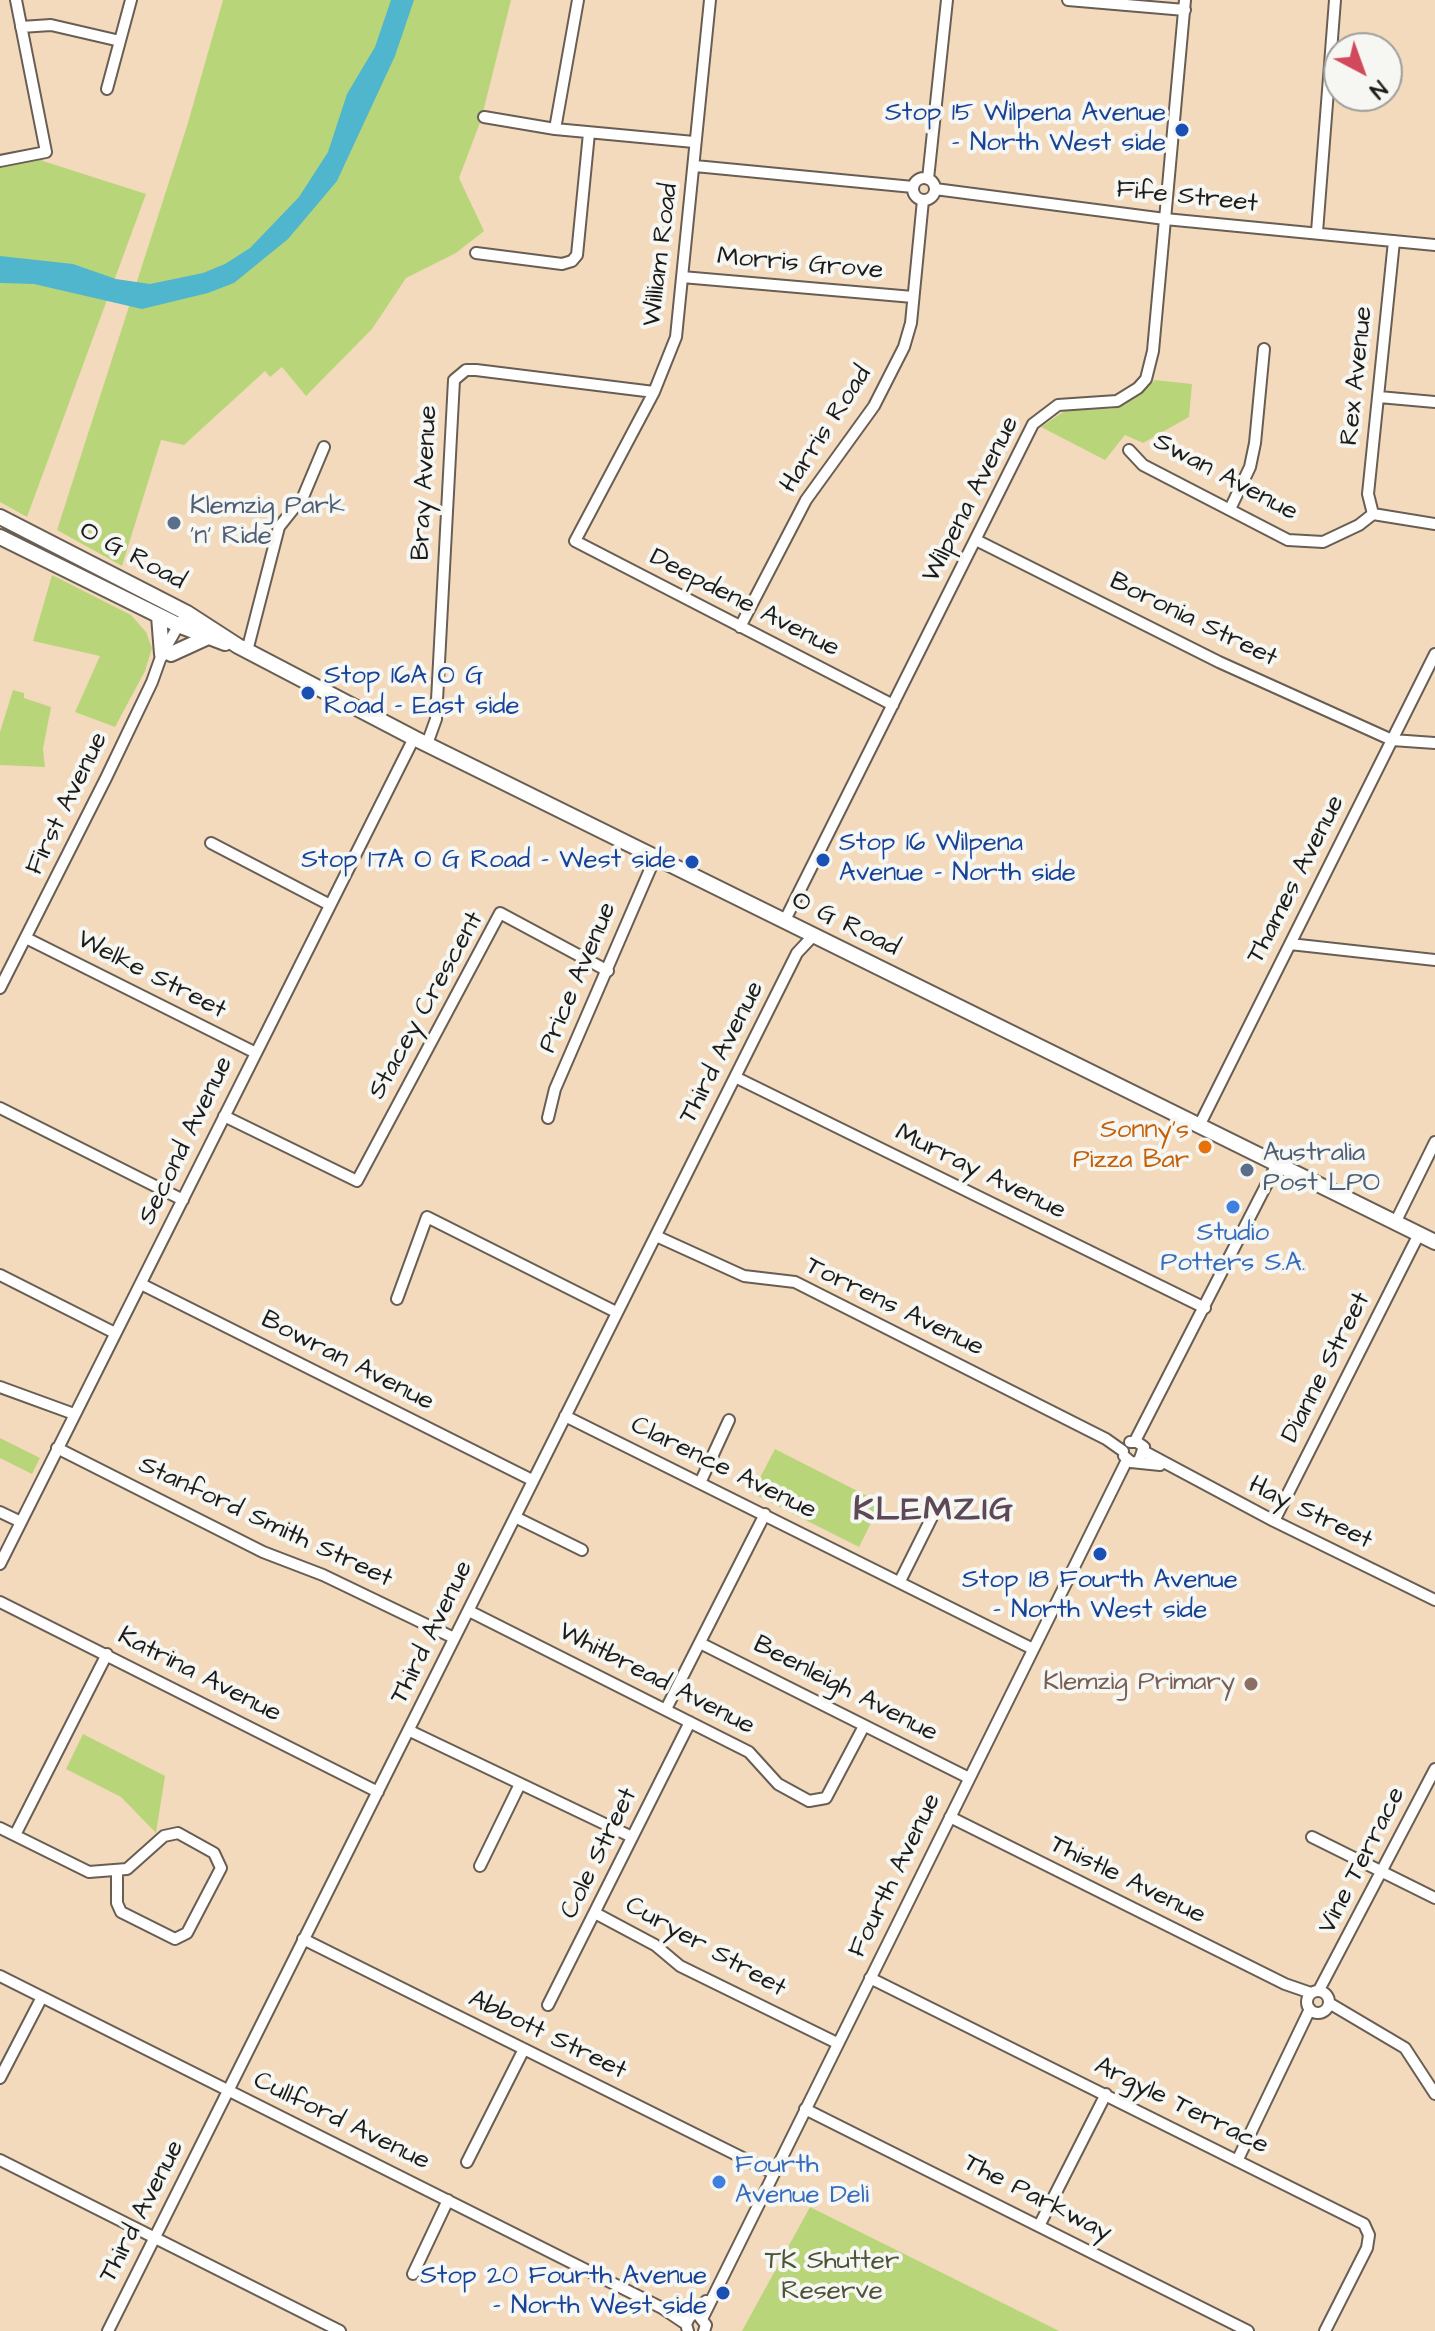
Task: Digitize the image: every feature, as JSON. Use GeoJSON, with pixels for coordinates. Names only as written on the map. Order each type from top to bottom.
{"type":"FeatureCollection","features":[{"type":"Feature","properties":{"kind":"main road","name":"O G Road"},"geometry":{"type":"LineString","coordinates":[[0,517],[64,548],[206,638],[242,648]]}},
{"type":"Feature","properties":{"kind":"main road","name":"O G Road"},"geometry":{"type":"LineString","coordinates":[[7,540],[159,616],[182,621],[242,648],[420,741],[1435,1242]]}},
{"type":"Feature","properties":{"kind":"main road"},"geometry":{"type":"LineString","coordinates":[[159,616],[166,654],[206,638]]}},
{"type":"Feature","properties":{"kind":"street"},"geometry":{"type":"LineString","coordinates":[[0,161],[46,152],[16,0]]}},
{"type":"Feature","properties":{"kind":"street"},"geometry":{"type":"LineString","coordinates":[[107,89],[131,0]]}},
{"type":"Feature","properties":{"kind":"street"},"geometry":{"type":"LineString","coordinates":[[555,129],[578,0]]}},
{"type":"Feature","properties":{"kind":"street","name":"William Road"},"geometry":{"type":"LineString","coordinates":[[575,541],[654,392],[676,337],[710,0]]}},
{"type":"Feature","properties":{"kind":"street"},"geometry":{"type":"LineString","coordinates":[[913,187],[915,194],[923,200],[929,199],[935,189],[928,179],[947,0]]}},
{"type":"Feature","properties":{"kind":"street"},"geometry":{"type":"LineString","coordinates":[[1068,0],[1185,5]]}},
{"type":"Feature","properties":{"kind":"street"},"geometry":{"type":"LineString","coordinates":[[1317,232],[1335,0]]}},
{"type":"Feature","properties":{"kind":"street","name":"Wilpena Avenue"},"geometry":{"type":"LineString","coordinates":[[790,925],[893,705],[1039,416],[1066,403],[1117,401],[1146,379],[1153,351],[1185,5]]}},
{"type":"Feature","properties":{"kind":"street"},"geometry":{"type":"LineString","coordinates":[[21,27],[51,25],[120,41]]}},
{"type":"Feature","properties":{"kind":"street"},"geometry":{"type":"LineString","coordinates":[[484,117],[555,129],[694,142]]}},
{"type":"Feature","properties":{"kind":"street"},"geometry":{"type":"LineString","coordinates":[[476,253],[562,264],[572,261],[577,255],[589,133]]}},
{"type":"Feature","properties":{"kind":"street"},"geometry":{"type":"LineString","coordinates":[[695,166],[913,187]]}},
{"type":"Feature","properties":{"kind":"street"},"geometry":{"type":"LineString","coordinates":[[913,187],[920,179],[928,179]]}},
{"type":"Feature","properties":{"kind":"street","name":"Fife Street"},"geometry":{"type":"LineString","coordinates":[[935,189],[1165,219],[1435,245]]}},
{"type":"Feature","properties":{"kind":"street","name":"Harris Road"},"geometry":{"type":"LineString","coordinates":[[740,627],[811,491],[874,406],[908,336],[923,200]]}},
{"type":"Feature","properties":{"kind":"street","name":"Rex Avenue"},"geometry":{"type":"LineString","coordinates":[[1373,514],[1368,494],[1394,241]]}},
{"type":"Feature","properties":{"kind":"street","name":"Morris Grove"},"geometry":{"type":"LineString","coordinates":[[682,277],[913,297]]}},
{"type":"Feature","properties":{"kind":"street"},"geometry":{"type":"LineString","coordinates":[[1230,509],[1250,467],[1264,349]]}},
{"type":"Feature","properties":{"kind":"street","name":"Bray Avenue"},"geometry":{"type":"LineString","coordinates":[[420,741],[436,719],[454,380],[466,370],[476,370],[654,392]]}},
{"type":"Feature","properties":{"kind":"street"},"geometry":{"type":"LineString","coordinates":[[1379,397],[1435,402]]}},
{"type":"Feature","properties":{"kind":"street"},"geometry":{"type":"LineString","coordinates":[[242,648],[279,527],[303,497],[324,447]]}},
{"type":"Feature","properties":{"kind":"street","name":"Swan Avenue"},"geometry":{"type":"LineString","coordinates":[[1129,450],[1143,465],[1288,540],[1314,544],[1359,525],[1373,514]]}},
{"type":"Feature","properties":{"kind":"street"},"geometry":{"type":"LineString","coordinates":[[1373,514],[1379,518],[1435,524]]}},
{"type":"Feature","properties":{"kind":"street","name":"Boronia Street"},"geometry":{"type":"LineString","coordinates":[[976,540],[1219,662],[1392,740]]}},
{"type":"Feature","properties":{"kind":"street","name":"Deepdene Avenue"},"geometry":{"type":"LineString","coordinates":[[575,541],[893,705]]}},
{"type":"Feature","properties":{"kind":"street","name":"First Avenue"},"geometry":{"type":"LineString","coordinates":[[0,988],[182,621]]}},
{"type":"Feature","properties":{"kind":"street","name":"Thames Avenue"},"geometry":{"type":"LineString","coordinates":[[1199,1126],[1435,654]]}},
{"type":"Feature","properties":{"kind":"street"},"geometry":{"type":"LineString","coordinates":[[1392,740],[1435,743]]}},
{"type":"Feature","properties":{"kind":"street","name":"Second Avenue"},"geometry":{"type":"LineString","coordinates":[[0,1564],[330,905],[420,741]]}},
{"type":"Feature","properties":{"kind":"street"},"geometry":{"type":"LineString","coordinates":[[211,843],[330,905]]}},
{"type":"Feature","properties":{"kind":"street","name":"Price Avenue"},"geometry":{"type":"LineString","coordinates":[[548,1118],[555,1089],[655,858]]}},
{"type":"Feature","properties":{"kind":"street","name":"Stacey Crescent"},"geometry":{"type":"LineString","coordinates":[[224,1116],[357,1181],[500,913],[608,971]]}},
{"type":"Feature","properties":{"kind":"street","name":"Third Avenue"},"geometry":{"type":"LineString","coordinates":[[790,925],[797,953]]}},
{"type":"Feature","properties":{"kind":"street","name":"Third Avenue"},"geometry":{"type":"LineString","coordinates":[[108,2331],[797,953],[813,936]]}},
{"type":"Feature","properties":{"kind":"street","name":"Welke Street"},"geometry":{"type":"LineString","coordinates":[[26,938],[256,1053]]}},
{"type":"Feature","properties":{"kind":"street"},"geometry":{"type":"LineString","coordinates":[[1290,944],[1435,960]]}},
{"type":"Feature","properties":{"kind":"street","name":"Murray Avenue"},"geometry":{"type":"LineString","coordinates":[[735,1077],[1205,1308]]}},
{"type":"Feature","properties":{"kind":"street"},"geometry":{"type":"LineString","coordinates":[[0,1108],[183,1200]]}},
{"type":"Feature","properties":{"kind":"street"},"geometry":{"type":"LineString","coordinates":[[1395,1223],[1435,1142]]}},
{"type":"Feature","properties":{"kind":"street","name":"Fourth Avenue"},"geometry":{"type":"LineString","coordinates":[[692,2321],[710,2296],[805,2109],[1276,1166]]}},
{"type":"Feature","properties":{"kind":"street"},"geometry":{"type":"LineString","coordinates":[[397,1299],[427,1217],[616,1312]]}},
{"type":"Feature","properties":{"kind":"street","name":"Dianne Street"},"geometry":{"type":"LineString","coordinates":[[1274,1521],[1419,1234]]}},
{"type":"Feature","properties":{"kind":"street","name":"Torrens Avenue"},"geometry":{"type":"LineString","coordinates":[[656,1236],[744,1276],[795,1282],[1134,1452]]}},
{"type":"Feature","properties":{"kind":"street"},"geometry":{"type":"LineString","coordinates":[[0,1275],[115,1333]]}},
{"type":"Feature","properties":{"kind":"street","name":"Bowran Avenue"},"geometry":{"type":"LineString","coordinates":[[141,1284],[532,1480]]}},
{"type":"Feature","properties":{"kind":"street"},"geometry":{"type":"LineString","coordinates":[[0,1387],[74,1414]]}},
{"type":"Feature","properties":{"kind":"street","name":"Clarence Avenue"},"geometry":{"type":"LineString","coordinates":[[565,1416],[1033,1649]]}},
{"type":"Feature","properties":{"kind":"street"},"geometry":{"type":"LineString","coordinates":[[700,1483],[729,1420]]}},
{"type":"Feature","properties":{"kind":"street","name":"Stanford Smith Street"},"geometry":{"type":"LineString","coordinates":[[57,1448],[263,1552],[323,1575],[454,1638]]}},
{"type":"Feature","properties":{"kind":"street","name":"Hay Street"},"geometry":{"type":"LineString","coordinates":[[1134,1452],[1435,1600]]}},
{"type":"Feature","properties":{"kind":"street"},"geometry":{"type":"LineString","coordinates":[[0,1512],[21,1522]]}},
{"type":"Feature","properties":{"kind":"street"},"geometry":{"type":"LineString","coordinates":[[666,1709],[765,1514]]}},
{"type":"Feature","properties":{"kind":"street"},"geometry":{"type":"LineString","coordinates":[[515,1517],[582,1550]]}},
{"type":"Feature","properties":{"kind":"street"},"geometry":{"type":"LineString","coordinates":[[900,1581],[932,1517]]}},
{"type":"Feature","properties":{"kind":"street","name":"Katrina Avenue"},"geometry":{"type":"LineString","coordinates":[[0,1602],[378,1792]]}},
{"type":"Feature","properties":{"kind":"street","name":"Whitbread Avenue"},"geometry":{"type":"LineString","coordinates":[[469,1611],[749,1752],[786,1790],[809,1801],[820,1802],[826,1798],[864,1726]]}},
{"type":"Feature","properties":{"kind":"street","name":"Beenleigh Avenue"},"geometry":{"type":"LineString","coordinates":[[700,1643],[784,1682],[969,1778]]}},
{"type":"Feature","properties":{"kind":"street"},"geometry":{"type":"LineString","coordinates":[[15,1835],[107,1654]]}},
{"type":"Feature","properties":{"kind":"street","name":"Cole Street"},"geometry":{"type":"LineString","coordinates":[[548,2005],[690,1722]]}},
{"type":"Feature","properties":{"kind":"street"},"geometry":{"type":"LineString","coordinates":[[410,1731],[632,1837]]}},
{"type":"Feature","properties":{"kind":"street","name":"Vine Terrace"},"geometry":{"type":"LineString","coordinates":[[1238,2159],[1435,1769]]}},
{"type":"Feature","properties":{"kind":"street"},"geometry":{"type":"LineString","coordinates":[[480,1866],[520,1784]]}},
{"type":"Feature","properties":{"kind":"street","name":"Thistle Avenue"},"geometry":{"type":"LineString","coordinates":[[950,1817],[1318,2002],[1378,2029],[1405,2048],[1435,2094]]}},
{"type":"Feature","properties":{"kind":"street"},"geometry":{"type":"LineString","coordinates":[[0,1828],[78,1869],[117,1872],[138,1863],[164,1836],[178,1833],[214,1853],[221,1868],[187,1933],[175,1939],[121,1912],[117,1903],[117,1872]]}},
{"type":"Feature","properties":{"kind":"street"},"geometry":{"type":"LineString","coordinates":[[1312,1837],[1435,1898]]}},
{"type":"Feature","properties":{"kind":"street","name":"Curyer Street"},"geometry":{"type":"LineString","coordinates":[[595,1913],[655,1945],[680,1966],[837,2043]]}},
{"type":"Feature","properties":{"kind":"street","name":"Abbott Street"},"geometry":{"type":"LineString","coordinates":[[303,1939],[771,2172]]}},
{"type":"Feature","properties":{"kind":"street","name":"Cullford Avenue"},"geometry":{"type":"LineString","coordinates":[[0,1976],[692,2321]]}},
{"type":"Feature","properties":{"kind":"street","name":"Argyle Terrace"},"geometry":{"type":"LineString","coordinates":[[870,1978],[1355,2219],[1369,2231],[1367,2248],[1325,2331]]}},
{"type":"Feature","properties":{"kind":"street"},"geometry":{"type":"LineString","coordinates":[[0,2078],[42,1997]]}},
{"type":"Feature","properties":{"kind":"street"},"geometry":{"type":"LineString","coordinates":[[467,2162],[524,2049]]}},
{"type":"Feature","properties":{"kind":"street"},"geometry":{"type":"LineString","coordinates":[[1040,2224],[1106,2094]]}},
{"type":"Feature","properties":{"kind":"street","name":"The Parkway"},"geometry":{"type":"LineString","coordinates":[[805,2109],[1040,2224],[1248,2331]]}},
{"type":"Feature","properties":{"kind":"street"},"geometry":{"type":"LineString","coordinates":[[0,2160],[340,2331]]}},
{"type":"Feature","properties":{"kind":"street"},"geometry":{"type":"LineString","coordinates":[[413,2274],[448,2200]]}},
{"type":"Feature","properties":{"kind":"street"},"geometry":{"type":"LineString","coordinates":[[692,2321],[704,2331]]}},
{"type":"Feature","properties":{"kind":"green space"},"geometry":{"type":"Polygon","coordinates":[[[223,0],[511,0],[481,120],[459,178],[484,231],[456,253],[406,278],[372,329],[306,396],[282,367],[270,377],[265,371],[184,445],[161,440],[122,566],[57,530],[187,126],[223,0]]]}},
{"type":"Feature","properties":{"kind":"green space"},"geometry":{"type":"Polygon","coordinates":[[[41,155],[43,161],[146,194],[27,517],[0,502],[0,163],[41,155]]]}},
{"type":"Feature","properties":{"kind":"green space"},"geometry":{"type":"Polygon","coordinates":[[[1155,380],[1192,384],[1189,417],[1143,443],[1125,435],[1105,460],[1041,427],[1066,410],[1112,409],[1126,404],[1155,380]]]}},
{"type":"Feature","properties":{"kind":"green space"},"geometry":{"type":"Polygon","coordinates":[[[52,575],[131,615],[146,632],[152,648],[145,671],[115,727],[75,712],[100,656],[33,641],[52,575]]]}},
{"type":"Feature","properties":{"kind":"green space"},"geometry":{"type":"Polygon","coordinates":[[[13,690],[24,693],[24,698],[51,707],[43,749],[45,767],[0,765],[0,732],[13,690]]]}},
{"type":"Feature","properties":{"kind":"green space"},"geometry":{"type":"Polygon","coordinates":[[[0,1438],[40,1458],[32,1474],[0,1458],[0,1438]]]}},
{"type":"Feature","properties":{"kind":"green space"},"geometry":{"type":"Polygon","coordinates":[[[775,1449],[881,1503],[859,1547],[752,1493],[775,1449]]]}},
{"type":"Feature","properties":{"kind":"green space"},"geometry":{"type":"Polygon","coordinates":[[[83,1734],[165,1776],[156,1833],[121,1797],[66,1769],[83,1734]]]}},
{"type":"Feature","properties":{"kind":"green space","name":"TK Shutter Reserve"},"geometry":{"type":"Polygon","coordinates":[[[810,2207],[1059,2331],[742,2331],[810,2207]]]}},
{"type":"Feature","properties":{"kind":"water"},"geometry":{"type":"Polygon","coordinates":[[[391,0],[414,0],[395,56],[337,181],[288,239],[234,283],[208,293],[142,309],[34,284],[0,283],[0,256],[73,264],[116,279],[150,284],[203,273],[250,248],[299,197],[328,152],[347,94],[375,47],[391,0]]]}},
{"type":"Feature","properties":{"kind":"place","name":"Stop 15 Wilpena Avenue - North West side"},"geometry":{"type":"Point","coordinates":[1182,130]}},
{"type":"Feature","properties":{"kind":"place","name":"Klemzig Park 'n' Ride"},"geometry":{"type":"Point","coordinates":[174,523]}},
{"type":"Feature","properties":{"kind":"place","name":"Stop 16A O G Road - East side"},"geometry":{"type":"Point","coordinates":[308,693]}},
{"type":"Feature","properties":{"kind":"place","name":"Stop 16 Wilpena Avenue - North side"},"geometry":{"type":"Point","coordinates":[823,860]}},
{"type":"Feature","properties":{"kind":"place","name":"Stop 17A O G Road - West side"},"geometry":{"type":"Point","coordinates":[692,862]}},
{"type":"Feature","properties":{"kind":"place","name":"Sonny's Pizza Bar"},"geometry":{"type":"Point","coordinates":[1205,1147]}},
{"type":"Feature","properties":{"kind":"place","name":"Australia Post LPO"},"geometry":{"type":"Point","coordinates":[1247,1170]}},
{"type":"Feature","properties":{"kind":"place","name":"Studio Potters S.A."},"geometry":{"type":"Point","coordinates":[1233,1207]}},
{"type":"Feature","properties":{"kind":"place","name":"Stop 18 Fourth Avenue - North West side"},"geometry":{"type":"Point","coordinates":[1100,1554]}},
{"type":"Feature","properties":{"kind":"place","name":"Klemzig Primary"},"geometry":{"type":"Point","coordinates":[1251,1684]}},
{"type":"Feature","properties":{"kind":"place","name":"Fourth Avenue Deli"},"geometry":{"type":"Point","coordinates":[719,2182]}},
{"type":"Feature","properties":{"kind":"place","name":"Stop 20 Fourth Avenue - North West side"},"geometry":{"type":"Point","coordinates":[723,2293]}},
{"type":"Feature","properties":{"kind":"district","name":"KLEMZIG"},"geometry":{"type":"Point","coordinates":[934,1512]}}]}
